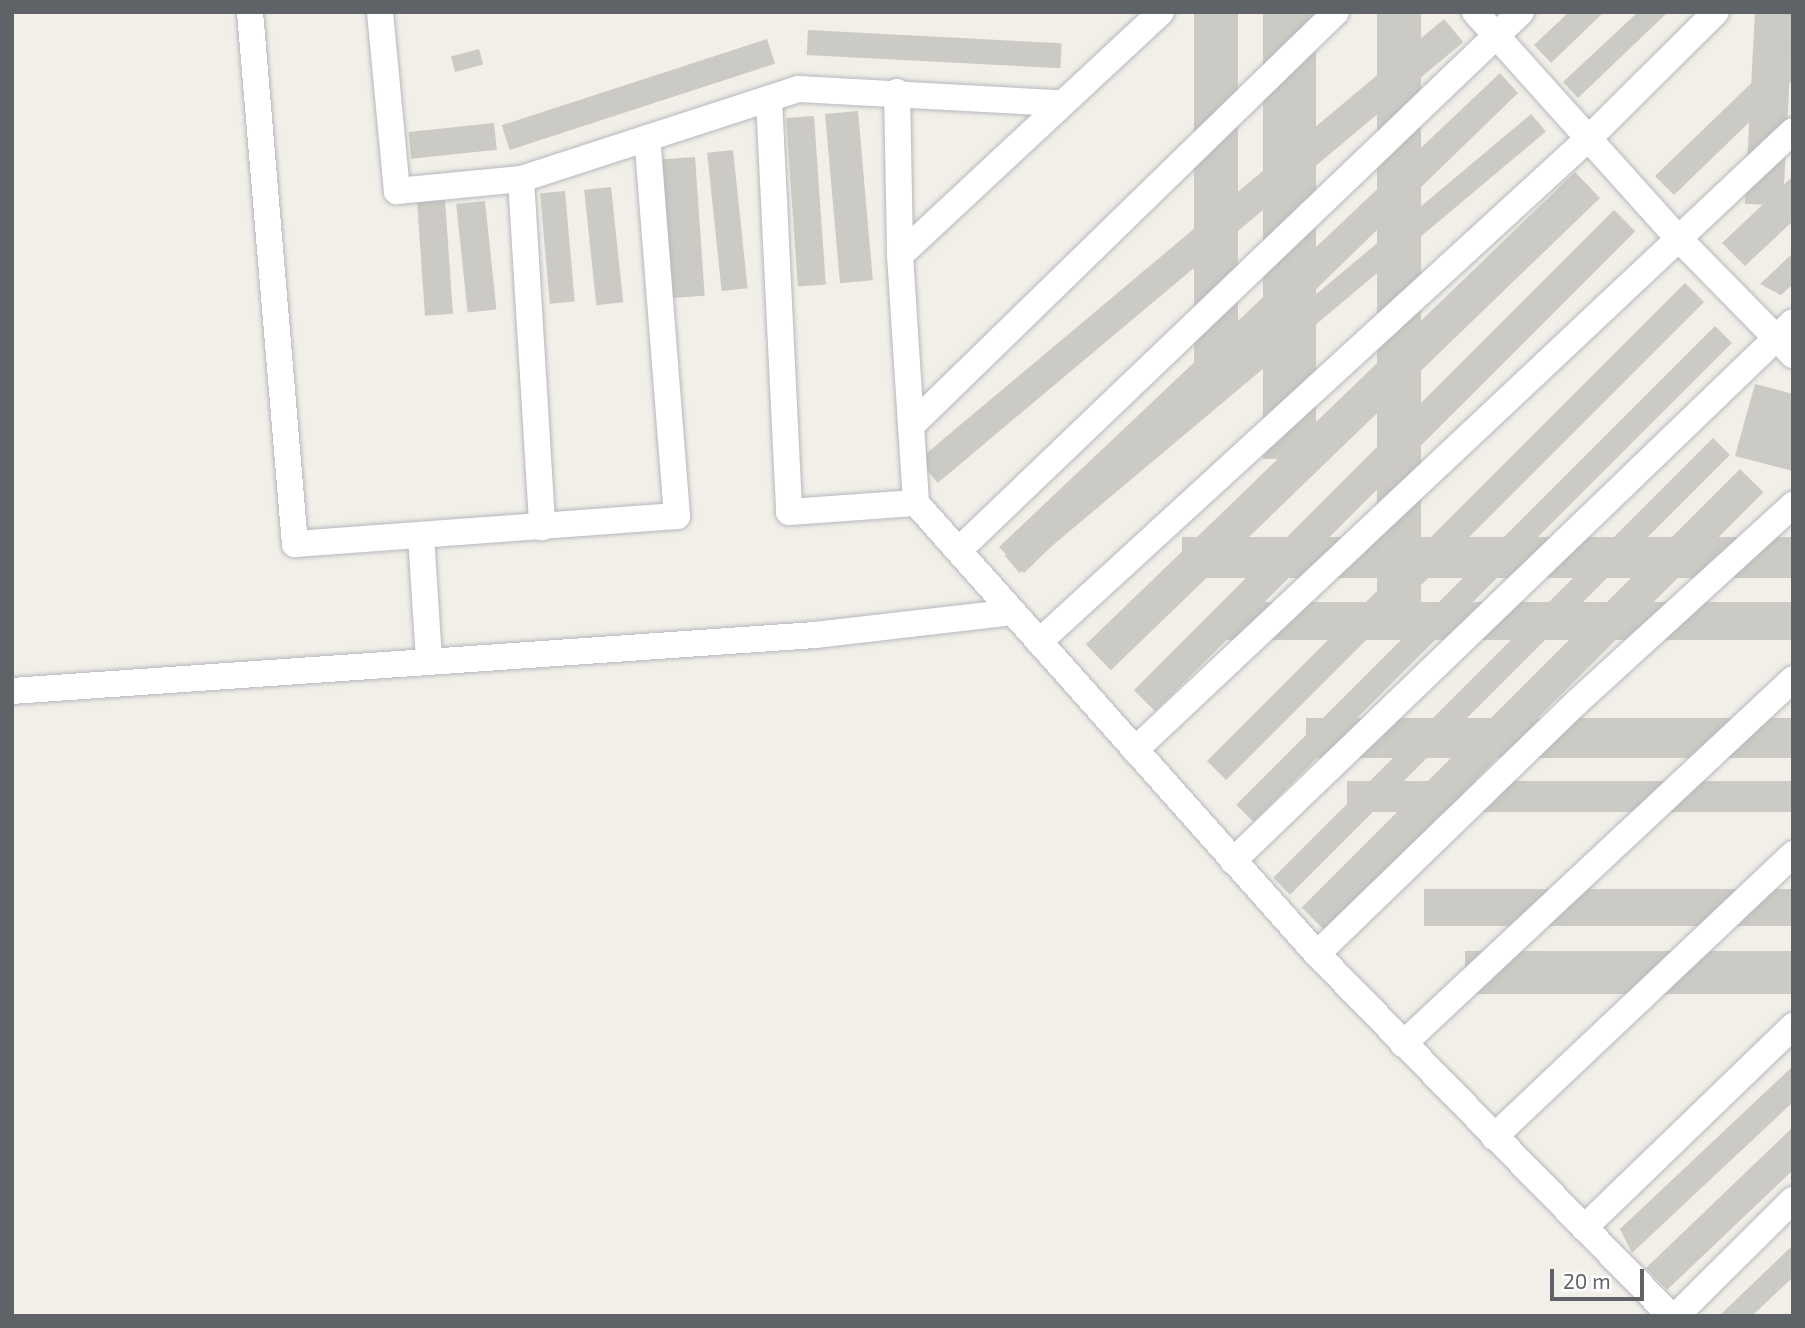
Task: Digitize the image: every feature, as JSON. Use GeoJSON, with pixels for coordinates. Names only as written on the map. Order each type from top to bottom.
{"type":"FeatureCollection","features":[{"type":"Feature","properties":{"kind":"street"},"geometry":{"type":"LineString","coordinates":[[250,12],[295,544],[677,516],[647,138]]}},
{"type":"Feature","properties":{"kind":"street"},"geometry":{"type":"LineString","coordinates":[[380,12],[397,191],[521,179],[797,89],[897,92],[1060,103]]}},
{"type":"Feature","properties":{"kind":"street"},"geometry":{"type":"LineString","coordinates":[[911,426],[1336,12]]}},
{"type":"Feature","properties":{"kind":"street"},"geometry":{"type":"LineString","coordinates":[[1233,861],[1787,338],[1679,239],[1590,138],[1512,19],[1475,12]]}},
{"type":"Feature","properties":{"kind":"street"},"geometry":{"type":"LineString","coordinates":[[1039,642],[1590,138],[1716,12]]}},
{"type":"Feature","properties":{"kind":"street"},"geometry":{"type":"LineString","coordinates":[[900,255],[1156,15]]}},
{"type":"Feature","properties":{"kind":"street"},"geometry":{"type":"LineString","coordinates":[[959,550],[1512,19]]}},
{"type":"Feature","properties":{"kind":"street"},"geometry":{"type":"LineString","coordinates":[[897,92],[900,255],[916,503],[1317,954],[1671,1316]]}},
{"type":"Feature","properties":{"kind":"street"},"geometry":{"type":"LineString","coordinates":[[769,99],[789,512],[916,503]]}},
{"type":"Feature","properties":{"kind":"street"},"geometry":{"type":"LineString","coordinates":[[1135,750],[1793,131]]}},
{"type":"Feature","properties":{"kind":"street"},"geometry":{"type":"LineString","coordinates":[[521,179],[542,527]]}},
{"type":"Feature","properties":{"kind":"street"},"geometry":{"type":"LineString","coordinates":[[1317,954],[1576,703],[1793,505]]}},
{"type":"Feature","properties":{"kind":"street"},"geometry":{"type":"LineString","coordinates":[[421,536],[429,660]]}},
{"type":"Feature","properties":{"kind":"street"},"geometry":{"type":"LineString","coordinates":[[12,691],[815,635],[1013,612]]}},
{"type":"Feature","properties":{"kind":"street"},"geometry":{"type":"LineString","coordinates":[[1403,1044],[1793,679]]}},
{"type":"Feature","properties":{"kind":"street"},"geometry":{"type":"LineString","coordinates":[[1494,1137],[1793,854]]}},
{"type":"Feature","properties":{"kind":"street"},"geometry":{"type":"LineString","coordinates":[[1584,1228],[1793,1026]]}},
{"type":"Feature","properties":{"kind":"street"},"geometry":{"type":"LineString","coordinates":[[1676,1316],[1793,1200]]}},
{"type":"Feature","properties":{"kind":"building"},"geometry":{"type":"Polygon","coordinates":[[[1194,12],[1238,12],[1238,378],[1194,378],[1194,12]]]}},
{"type":"Feature","properties":{"kind":"building"},"geometry":{"type":"Polygon","coordinates":[[[1263,12],[1316,12],[1316,459],[1263,459],[1263,12]]]}},
{"type":"Feature","properties":{"kind":"building"},"geometry":{"type":"Polygon","coordinates":[[[1377,12],[1421,12],[1421,625],[1377,625],[1377,12]]]}},
{"type":"Feature","properties":{"kind":"building"},"geometry":{"type":"Polygon","coordinates":[[[1569,12],[1604,12],[1551,63],[1534,45],[1569,12]]]}},
{"type":"Feature","properties":{"kind":"building"},"geometry":{"type":"Polygon","coordinates":[[[1638,12],[1668,12],[1578,98],[1563,82],[1638,12]]]}},
{"type":"Feature","properties":{"kind":"building"},"geometry":{"type":"Polygon","coordinates":[[[1755,12],[1793,14],[1783,206],[1745,204],[1755,12]]]}},
{"type":"Feature","properties":{"kind":"building"},"geometry":{"type":"Polygon","coordinates":[[[1444,19],[1463,42],[938,483],[918,460],[1444,19]]]}},
{"type":"Feature","properties":{"kind":"building"},"geometry":{"type":"Polygon","coordinates":[[[808,30],[1062,43],[1060,68],[807,55],[808,30]]]}},
{"type":"Feature","properties":{"kind":"building"},"geometry":{"type":"Polygon","coordinates":[[[767,39],[775,64],[510,150],[502,125],[767,39]]]}},
{"type":"Feature","properties":{"kind":"building"},"geometry":{"type":"Polygon","coordinates":[[[1793,43],[1793,80],[1674,195],[1655,176],[1793,43]]]}},
{"type":"Feature","properties":{"kind":"building"},"geometry":{"type":"Polygon","coordinates":[[[479,49],[483,64],[455,72],[451,57],[479,49]]]}},
{"type":"Feature","properties":{"kind":"building"},"geometry":{"type":"Polygon","coordinates":[[[1500,73],[1518,93],[1024,573],[999,547],[1500,73]]]}},
{"type":"Feature","properties":{"kind":"building"},"geometry":{"type":"Polygon","coordinates":[[[858,111],[873,280],[840,283],[825,114],[858,111]]]}},
{"type":"Feature","properties":{"kind":"building"},"geometry":{"type":"Polygon","coordinates":[[[1531,114],[1546,132],[1020,573],[1005,556],[1531,114]]]}},
{"type":"Feature","properties":{"kind":"building"},"geometry":{"type":"Polygon","coordinates":[[[814,116],[826,285],[798,287],[786,118],[814,116]]]}},
{"type":"Feature","properties":{"kind":"building"},"geometry":{"type":"Polygon","coordinates":[[[494,123],[497,150],[411,159],[408,132],[494,123]]]}},
{"type":"Feature","properties":{"kind":"building"},"geometry":{"type":"Polygon","coordinates":[[[733,150],[748,288],[722,291],[707,153],[733,150]]]}},
{"type":"Feature","properties":{"kind":"building"},"geometry":{"type":"Polygon","coordinates":[[[695,157],[705,296],[672,298],[662,159],[695,157]]]}},
{"type":"Feature","properties":{"kind":"building"},"geometry":{"type":"Polygon","coordinates":[[[1575,172],[1600,198],[1111,670],[1086,644],[1575,172]]]}},
{"type":"Feature","properties":{"kind":"building"},"geometry":{"type":"Polygon","coordinates":[[[1793,176],[1793,221],[1745,266],[1722,243],[1793,176]]]}},
{"type":"Feature","properties":{"kind":"building"},"geometry":{"type":"Polygon","coordinates":[[[611,187],[623,302],[596,305],[584,190],[611,187]]]}},
{"type":"Feature","properties":{"kind":"building"},"geometry":{"type":"Polygon","coordinates":[[[565,191],[575,302],[550,304],[540,193],[565,191]]]}},
{"type":"Feature","properties":{"kind":"building"},"geometry":{"type":"Polygon","coordinates":[[[445,200],[453,314],[425,316],[417,202],[445,200]]]}},
{"type":"Feature","properties":{"kind":"building"},"geometry":{"type":"Polygon","coordinates":[[[485,201],[496,309],[468,312],[456,204],[485,201]]]}},
{"type":"Feature","properties":{"kind":"building"},"geometry":{"type":"Polygon","coordinates":[[[1614,210],[1635,231],[1155,711],[1134,690],[1614,210]]]}},
{"type":"Feature","properties":{"kind":"building"},"geometry":{"type":"Polygon","coordinates":[[[1793,253],[1793,284],[1781,295],[1760,284],[1793,253]]]}},
{"type":"Feature","properties":{"kind":"building"},"geometry":{"type":"Polygon","coordinates":[[[1685,283],[1704,302],[1226,780],[1207,761],[1685,283]]]}},
{"type":"Feature","properties":{"kind":"building"},"geometry":{"type":"Polygon","coordinates":[[[1715,326],[1732,343],[1253,822],[1236,805],[1715,326]]]}},
{"type":"Feature","properties":{"kind":"building"},"geometry":{"type":"Polygon","coordinates":[[[1755,384],[1793,394],[1793,471],[1735,456],[1755,384]]]}},
{"type":"Feature","properties":{"kind":"building"},"geometry":{"type":"Polygon","coordinates":[[[1713,438],[1730,455],[1290,895],[1273,878],[1713,438]]]}},
{"type":"Feature","properties":{"kind":"building"},"geometry":{"type":"Polygon","coordinates":[[[1740,469],[1763,492],[1325,931],[1302,907],[1740,469]]]}},
{"type":"Feature","properties":{"kind":"building"},"geometry":{"type":"Polygon","coordinates":[[[1182,537],[1793,537],[1793,578],[1182,578],[1182,537]]]}},
{"type":"Feature","properties":{"kind":"building"},"geometry":{"type":"Polygon","coordinates":[[[1225,602],[1793,602],[1793,640],[1225,640],[1225,602]]]}},
{"type":"Feature","properties":{"kind":"building"},"geometry":{"type":"Polygon","coordinates":[[[1306,718],[1793,718],[1793,758],[1306,758],[1306,718]]]}},
{"type":"Feature","properties":{"kind":"building"},"geometry":{"type":"Polygon","coordinates":[[[1347,781],[1793,781],[1793,812],[1347,812],[1347,781]]]}},
{"type":"Feature","properties":{"kind":"building"},"geometry":{"type":"Polygon","coordinates":[[[1424,889],[1793,889],[1793,926],[1424,926],[1424,889]]]}},
{"type":"Feature","properties":{"kind":"building"},"geometry":{"type":"Polygon","coordinates":[[[1465,951],[1793,951],[1793,994],[1465,994],[1465,951]]]}},
{"type":"Feature","properties":{"kind":"building"},"geometry":{"type":"Polygon","coordinates":[[[1793,1066],[1793,1102],[1632,1253],[1620,1229],[1793,1066]]]}},
{"type":"Feature","properties":{"kind":"building"},"geometry":{"type":"Polygon","coordinates":[[[1793,1127],[1793,1170],[1667,1290],[1646,1268],[1793,1127]]]}},
{"type":"Feature","properties":{"kind":"building"},"geometry":{"type":"Polygon","coordinates":[[[1793,1245],[1793,1277],[1752,1316],[1719,1316],[1793,1245]]]}}]}
